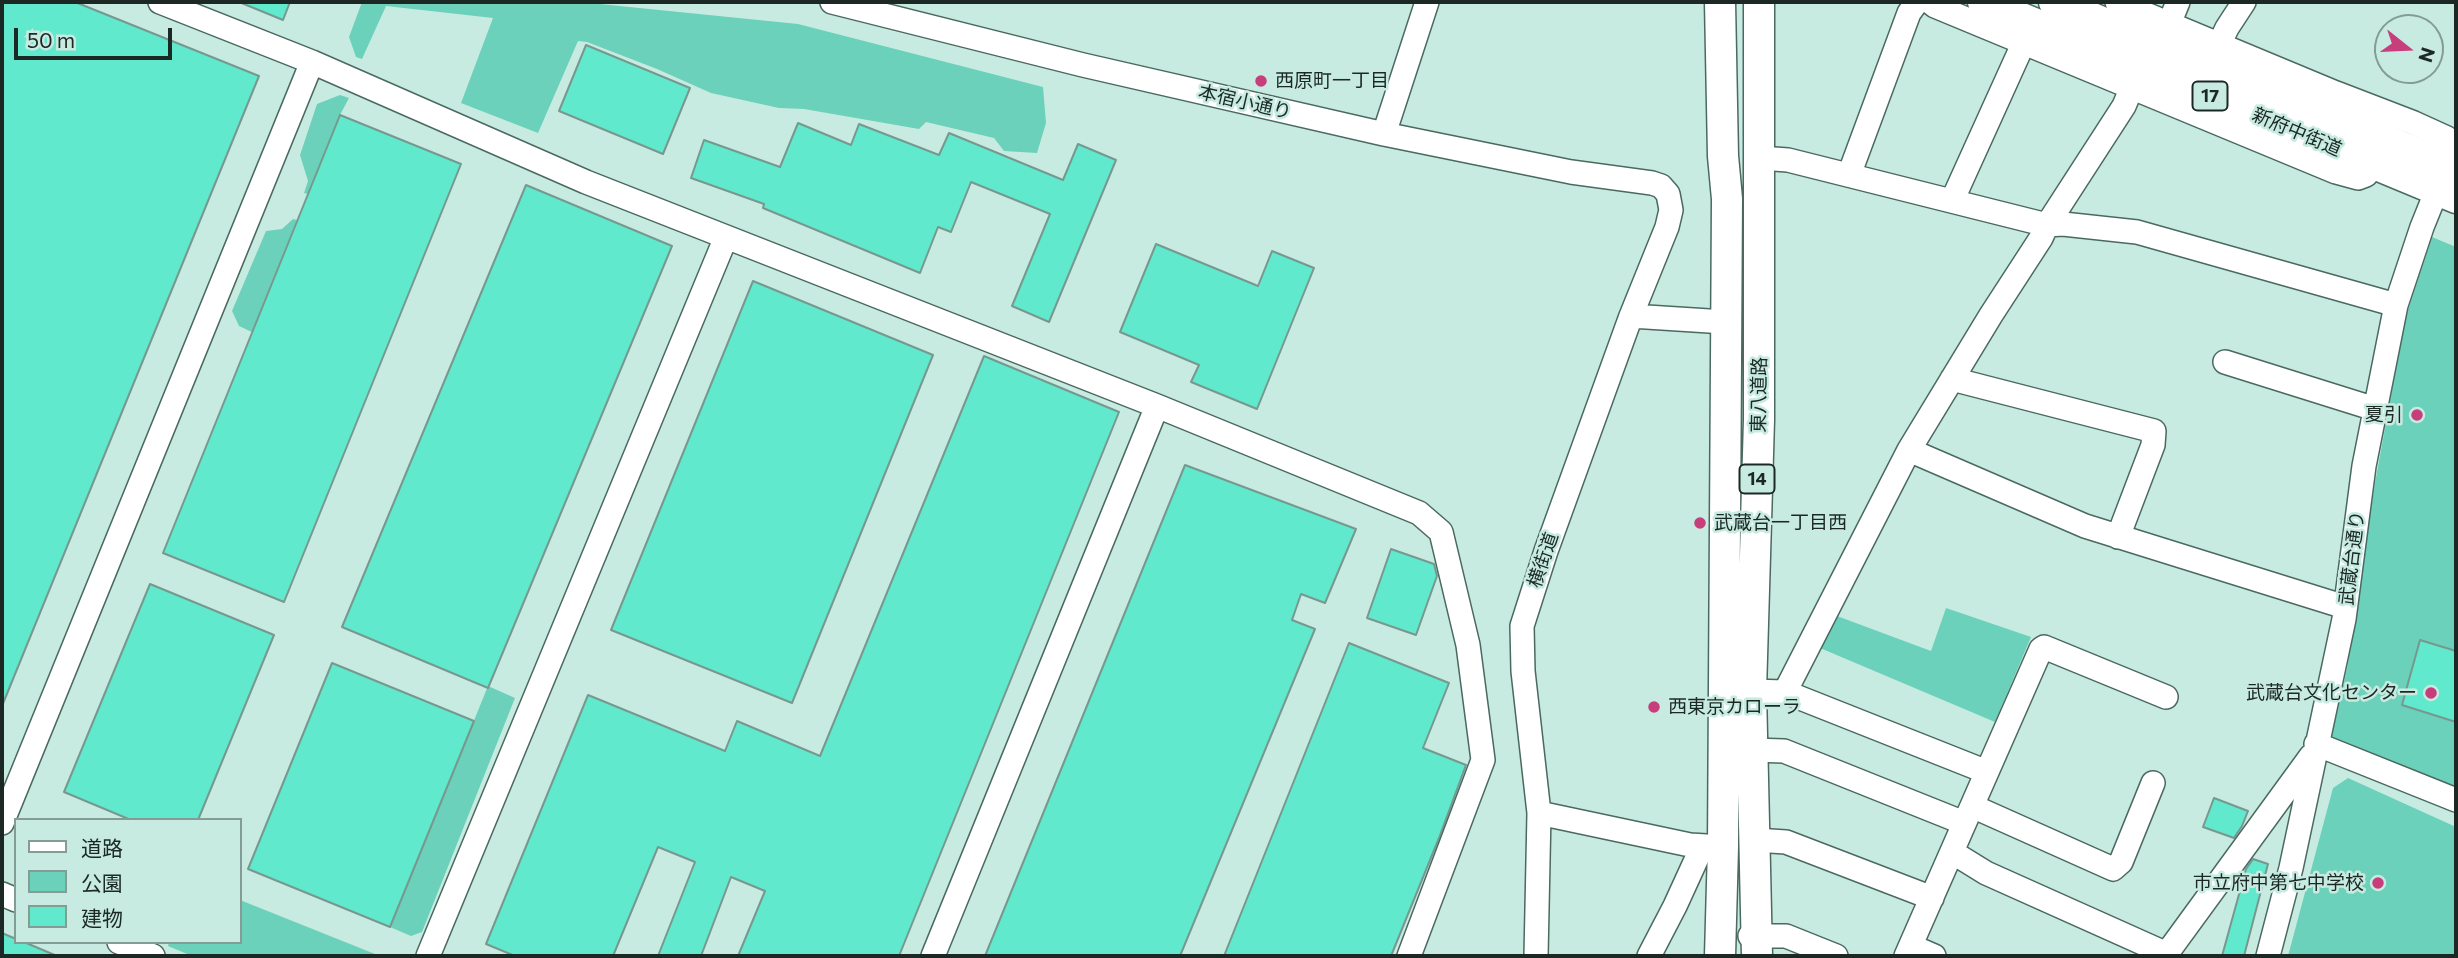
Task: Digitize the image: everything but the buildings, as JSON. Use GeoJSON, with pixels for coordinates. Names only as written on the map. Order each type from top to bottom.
{"type":"FeatureCollection","features":[{"type":"Feature","properties":{"kind":"main road","name":"東八道路"},"geometry":{"type":"LineString","coordinates":[[1720,2],[1723,156],[1727,199],[1712,847],[1720,956]]}},
{"type":"Feature","properties":{"kind":"main road","name":"東八道路"},"geometry":{"type":"LineString","coordinates":[[1727,199],[1736,156],[1735,2]]}},
{"type":"Feature","properties":{"kind":"main road","name":"東八道路"},"geometry":{"type":"LineString","coordinates":[[1753,946],[1757,901],[1751,691],[1759,420],[1759,2]]}},
{"type":"Feature","properties":{"kind":"main road","name":"新府中街道"},"geometry":{"type":"LineString","coordinates":[[1983,2],[2374,164],[2450,163]]}},
{"type":"Feature","properties":{"kind":"main road","name":"新府中街道"},"geometry":{"type":"LineString","coordinates":[[2054,2],[2450,163]]}},
{"type":"Feature","properties":{"kind":"street"},"geometry":{"type":"LineString","coordinates":[[160,2],[312,62],[586,182],[1157,406],[1419,513],[1441,532],[1468,645],[1483,760],[1409,956]]}},
{"type":"Feature","properties":{"kind":"street","name":"本宿小通り"},"geometry":{"type":"LineString","coordinates":[[832,2],[1083,65],[1384,134],[1571,172],[1661,186]]}},
{"type":"Feature","properties":{"kind":"street"},"geometry":{"type":"LineString","coordinates":[[1384,134],[1427,2]]}},
{"type":"Feature","properties":{"kind":"street"},"geometry":{"type":"LineString","coordinates":[[1849,175],[1909,13],[1917,2]]}},
{"type":"Feature","properties":{"kind":"street"},"geometry":{"type":"LineString","coordinates":[[1930,2],[2343,174],[2358,177],[2366,175],[2374,164]]}},
{"type":"Feature","properties":{"kind":"street"},"geometry":{"type":"LineString","coordinates":[[2117,2],[2414,123],[2450,163]]}},
{"type":"Feature","properties":{"kind":"street"},"geometry":{"type":"LineString","coordinates":[[2169,24],[2178,2]]}},
{"type":"Feature","properties":{"kind":"street"},"geometry":{"type":"LineString","coordinates":[[2219,45],[2244,2]]}},
{"type":"Feature","properties":{"kind":"street"},"geometry":{"type":"LineString","coordinates":[[1952,201],[2024,42]]}},
{"type":"Feature","properties":{"kind":"street"},"geometry":{"type":"LineString","coordinates":[[2,822],[312,62]]}},
{"type":"Feature","properties":{"kind":"street"},"geometry":{"type":"LineString","coordinates":[[1785,692],[1909,450],[2047,225],[2124,106],[2132,87]]}},
{"type":"Feature","properties":{"kind":"street"},"geometry":{"type":"LineString","coordinates":[[1760,158],[1788,160],[2047,225],[2063,224],[2137,232],[2396,305]]}},
{"type":"Feature","properties":{"kind":"street","name":"武蔵台通り"},"geometry":{"type":"LineString","coordinates":[[2268,956],[2291,868],[2345,607],[2364,466],[2396,305],[2422,228],[2450,163]]}},
{"type":"Feature","properties":{"kind":"street","name":"横街道"},"geometry":{"type":"LineString","coordinates":[[1536,956],[1539,813],[1523,671],[1522,626],[1630,316],[1667,227],[1671,210],[1668,194],[1661,186]]}},
{"type":"Feature","properties":{"kind":"street"},"geometry":{"type":"LineString","coordinates":[[428,956],[726,237]]}},
{"type":"Feature","properties":{"kind":"street"},"geometry":{"type":"LineString","coordinates":[[1630,316],[1725,322]]}},
{"type":"Feature","properties":{"kind":"street"},"geometry":{"type":"LineString","coordinates":[[2225,362],[2375,409]]}},
{"type":"Feature","properties":{"kind":"street"},"geometry":{"type":"LineString","coordinates":[[1952,379],[2154,431],[2153,445],[2118,537]]}},
{"type":"Feature","properties":{"kind":"street"},"geometry":{"type":"LineString","coordinates":[[933,956],[1157,406]]}},
{"type":"Feature","properties":{"kind":"street"},"geometry":{"type":"LineString","coordinates":[[1909,450],[2085,526],[2345,607]]}},
{"type":"Feature","properties":{"kind":"street"},"geometry":{"type":"LineString","coordinates":[[1934,956],[1909,951],[2040,649],[2044,647],[2166,696]]}},
{"type":"Feature","properties":{"kind":"street"},"geometry":{"type":"LineString","coordinates":[[1751,691],[1785,692],[1987,772]]}},
{"type":"Feature","properties":{"kind":"street"},"geometry":{"type":"LineString","coordinates":[[1952,852],[1986,873],[2166,955],[2315,747],[2456,800]]}},
{"type":"Feature","properties":{"kind":"street"},"geometry":{"type":"LineString","coordinates":[[1752,750],[1784,751],[1968,814],[2113,869],[2121,862],[2153,783]]}},
{"type":"Feature","properties":{"kind":"street"},"geometry":{"type":"LineString","coordinates":[[1539,813],[1712,847],[1675,906],[1649,956]]}},
{"type":"Feature","properties":{"kind":"street"},"geometry":{"type":"LineString","coordinates":[[1755,840],[1786,842],[1932,898]]}},
{"type":"Feature","properties":{"kind":"street"},"geometry":{"type":"LineString","coordinates":[[1753,946],[1786,936],[1836,956]]}},
{"type":"Feature","properties":{"kind":"street"},"geometry":{"type":"LineString","coordinates":[[123,944],[153,956]]}},
{"type":"Feature","properties":{"kind":"green space"},"geometry":{"type":"Polygon","coordinates":[[[362,2],[580,2],[798,24],[1043,87],[1046,123],[1037,153],[1004,151],[994,138],[926,122],[919,129],[804,109],[779,108],[711,93],[657,69],[578,41],[538,133],[461,103],[493,18],[386,6],[362,59],[356,57],[349,37],[362,2]]]}},
{"type":"Feature","properties":{"kind":"green space"},"geometry":{"type":"Polygon","coordinates":[[[340,95],[349,98],[308,194],[304,193],[308,181],[300,155],[317,104],[340,95]]]}},
{"type":"Feature","properties":{"kind":"green space"},"geometry":{"type":"Polygon","coordinates":[[[293,219],[297,220],[254,333],[239,326],[232,311],[266,231],[282,229],[293,219]]]}},
{"type":"Feature","properties":{"kind":"green space"},"geometry":{"type":"Polygon","coordinates":[[[2432,237],[2456,247],[2456,789],[2331,739],[2347,669],[2375,483],[2405,319],[2432,237]]]}},
{"type":"Feature","properties":{"kind":"green space"},"geometry":{"type":"Polygon","coordinates":[[[1946,608],[2031,637],[1995,722],[1820,648],[1837,616],[1931,651],[1946,608]]]}},
{"type":"Feature","properties":{"kind":"green space"},"geometry":{"type":"Polygon","coordinates":[[[488,686],[515,698],[422,932],[411,936],[390,927],[488,686]]]}},
{"type":"Feature","properties":{"kind":"green space","name":"市立府中第七中学校"},"geometry":{"type":"Polygon","coordinates":[[[2348,778],[2456,827],[2456,956],[2288,956],[2333,788],[2348,778]]]}},
{"type":"Feature","properties":{"kind":"green space"},"geometry":{"type":"Polygon","coordinates":[[[242,901],[380,956],[192,956],[168,946],[242,944],[242,901]]]}},
{"type":"Feature","properties":{"kind":"place","name":"西原町一丁目"},"geometry":{"type":"Point","coordinates":[1261,81]}},
{"type":"Feature","properties":{"kind":"place","name":"夏引"},"geometry":{"type":"Point","coordinates":[2417,415]}},
{"type":"Feature","properties":{"kind":"place","name":"武蔵台一丁目西"},"geometry":{"type":"Point","coordinates":[1700,523]}},
{"type":"Feature","properties":{"kind":"place","name":"武蔵台文化センター"},"geometry":{"type":"Point","coordinates":[2431,693]}},
{"type":"Feature","properties":{"kind":"place","name":"西東京カローラ"},"geometry":{"type":"Point","coordinates":[1654,707]}},
{"type":"Feature","properties":{"kind":"place","name":"市立府中第七中学校"},"geometry":{"type":"Point","coordinates":[2378,883]}}]}
